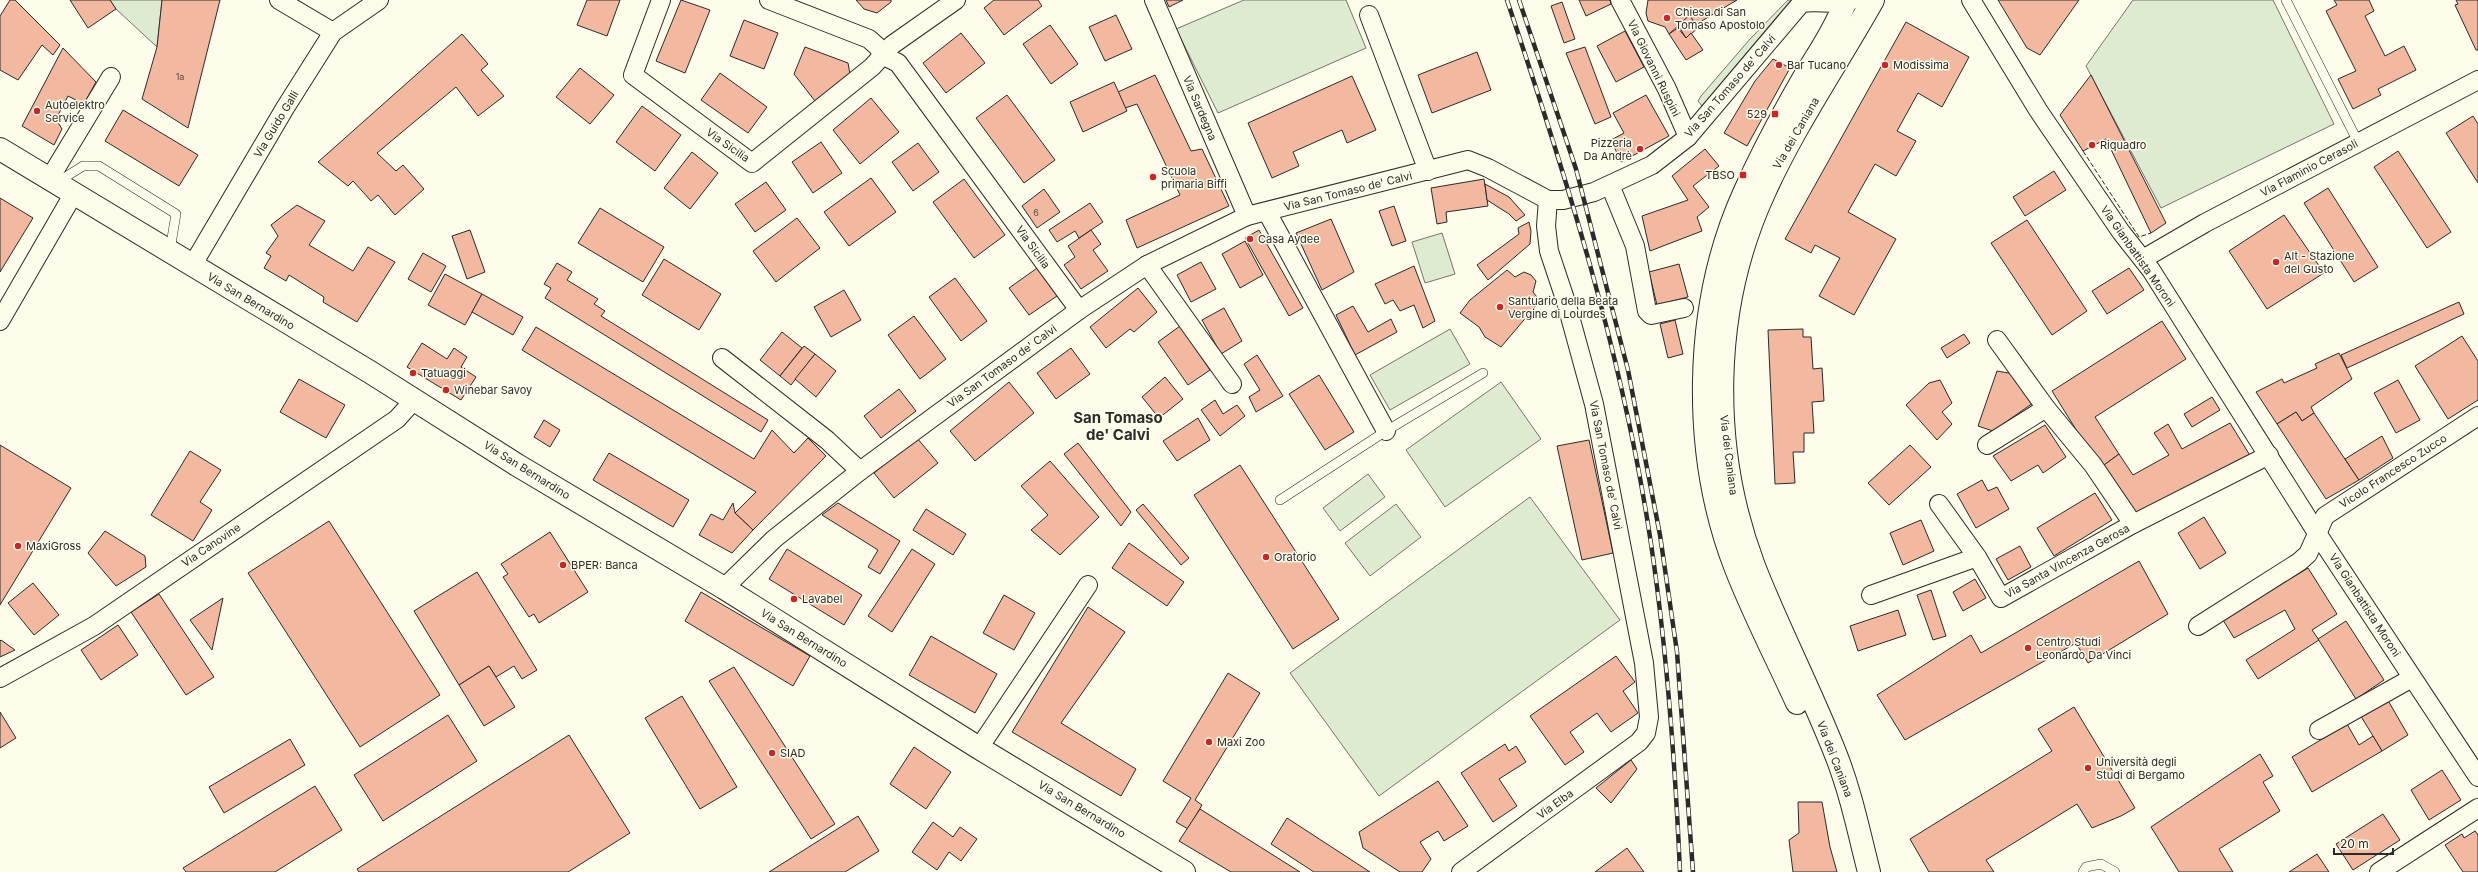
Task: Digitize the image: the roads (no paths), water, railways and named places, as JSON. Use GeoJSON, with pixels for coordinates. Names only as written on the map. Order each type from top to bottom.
{"type":"FeatureCollection","features":[{"type":"Feature","properties":{"kind":"main road","name":"Via dei Caniana"},"geometry":{"type":"LineString","coordinates":[[1869,872],[1852,805],[1836,754],[1765,591],[1744,534],[1728,464],[1723,422],[1723,386],[1729,311],[1748,232],[1781,158],[1873,0]]}},
{"type":"Feature","properties":{"kind":"main road","name":"Via dei Caniana"},"geometry":{"type":"LineString","coordinates":[[1848,1],[1781,117],[1732,223],[1716,284],[1708,324],[1704,370],[1707,442],[1714,490],[1726,538],[1751,604],[1820,750],[1854,872]]}},
{"type":"Feature","properties":{"kind":"main road","name":"Via San Bernardino"},"geometry":{"type":"LineString","coordinates":[[0,148],[414,400],[517,465],[724,588],[979,748],[1184,872]]}},
{"type":"Feature","properties":{"kind":"street"},"geometry":{"type":"LineString","coordinates":[[279,0],[333,32]]}},
{"type":"Feature","properties":{"kind":"street","name":"Via Guido Galli"},"geometry":{"type":"LineString","coordinates":[[192,266],[285,108],[333,32],[379,0]]}},
{"type":"Feature","properties":{"kind":"street","name":"Via Sicilia"},"geometry":{"type":"LineString","coordinates":[[661,0],[633,75],[752,163],[872,67],[882,55]]}},
{"type":"Feature","properties":{"kind":"street","name":"Via Sicilia"},"geometry":{"type":"LineString","coordinates":[[768,0],[869,39],[878,47],[882,55],[898,63],[1079,310]]}},
{"type":"Feature","properties":{"kind":"street"},"geometry":{"type":"LineString","coordinates":[[882,55],[892,45],[956,0]]}},
{"type":"Feature","properties":{"kind":"street","name":"Via Sardegna"},"geometry":{"type":"LineString","coordinates":[[1154,0],[1247,216]]}},
{"type":"Feature","properties":{"kind":"street","name":"Via Giovanni Ruspini"},"geometry":{"type":"LineString","coordinates":[[1620,0],[1667,89],[1688,137]]}},
{"type":"Feature","properties":{"kind":"street","name":"Via Gianbattista Moroni"},"geometry":{"type":"LineString","coordinates":[[1971,0],[2038,110],[2120,232],[2143,259],[2270,455],[2317,533],[2478,777]]}},
{"type":"Feature","properties":{"kind":"street","name":"Via San Tomaso de' Calvi"},"geometry":{"type":"LineString","coordinates":[[724,588],[774,539],[860,471],[1079,310],[1147,265],[1247,216],[1468,160],[1488,168],[1548,200],[1563,200],[1594,192],[1652,165],[1688,137],[1803,1],[1848,1]]}},
{"type":"Feature","properties":{"kind":"street","name":"Via San Tomaso de' Calvi"},"geometry":{"type":"LineString","coordinates":[[1369,16],[1428,170]]}},
{"type":"Feature","properties":{"kind":"street"},"geometry":{"type":"LineString","coordinates":[[0,321],[60,184],[111,77]]}},
{"type":"Feature","properties":{"kind":"street","name":"Via Flaminio Cerasoli"},"geometry":{"type":"LineString","coordinates":[[2143,259],[2205,223],[2478,80]]}},
{"type":"Feature","properties":{"kind":"street"},"geometry":{"type":"LineString","coordinates":[[1610,185],[1635,246],[1646,311],[1651,315],[1684,308]]}},
{"type":"Feature","properties":{"kind":"street","name":"Via San Tomaso de' Calvi"},"geometry":{"type":"LineString","coordinates":[[1548,200],[1546,226],[1549,251],[1566,302],[1594,404],[1644,663],[1649,717],[1646,733]]}},
{"type":"Feature","properties":{"kind":"street","name":"Via San Tomaso de' Calvi"},"geometry":{"type":"LineString","coordinates":[[1267,212],[1386,431]]}},
{"type":"Feature","properties":{"kind":"street"},"geometry":{"type":"LineString","coordinates":[[1147,265],[1232,384]]}},
{"type":"Feature","properties":{"kind":"street","name":"Via Santa Vincenza Gerosa"},"geometry":{"type":"LineString","coordinates":[[1997,340],[2046,408],[2093,465],[2133,524]]}},
{"type":"Feature","properties":{"kind":"street"},"geometry":{"type":"LineString","coordinates":[[722,358],[827,440],[860,471]]}},
{"type":"Feature","properties":{"kind":"street","name":"Via Canovine"},"geometry":{"type":"LineString","coordinates":[[0,678],[94,626],[397,420],[414,400]]}},
{"type":"Feature","properties":{"kind":"street"},"geometry":{"type":"LineString","coordinates":[[1987,445],[2046,408]]}},
{"type":"Feature","properties":{"kind":"street","name":"Vicolo Francesco Zucco"},"geometry":{"type":"LineString","coordinates":[[2317,533],[2325,516],[2478,416]]}},
{"type":"Feature","properties":{"kind":"street","name":"Via Santa Vincenza Gerosa"},"geometry":{"type":"LineString","coordinates":[[1940,504],[1976,557],[2001,598],[2133,524],[2270,455]]}},
{"type":"Feature","properties":{"kind":"street"},"geometry":{"type":"LineString","coordinates":[[2198,626],[2299,562],[2308,554],[2317,533]]}},
{"type":"Feature","properties":{"kind":"street"},"geometry":{"type":"LineString","coordinates":[[1871,596],[1976,557]]}},
{"type":"Feature","properties":{"kind":"street"},"geometry":{"type":"LineString","coordinates":[[979,748],[1088,585]]}},
{"type":"Feature","properties":{"kind":"street"},"geometry":{"type":"LineString","coordinates":[[2319,730],[2412,678]]}},
{"type":"Feature","properties":{"kind":"street","name":"Via Elba"},"geometry":{"type":"LineString","coordinates":[[1461,872],[1639,742],[1646,733]]}},
{"type":"Feature","properties":{"kind":"street"},"geometry":{"type":"LineString","coordinates":[[2379,872],[2478,808]]}},
{"type":"Feature","properties":{"kind":"lane"},"geometry":{"type":"LineString","coordinates":[[2286,0],[2358,142]]}},
{"type":"Feature","properties":{"kind":"lane"},"geometry":{"type":"LineString","coordinates":[[60,184],[83,166],[99,166],[176,214],[170,252]]}},
{"type":"Feature","properties":{"kind":"lane"},"geometry":{"type":"LineString","coordinates":[[1280,500],[1386,431],[1483,373]]}},
{"type":"Feature","properties":{"kind":"lane"},"geometry":{"type":"LineString","coordinates":[[2082,872],[2086,867],[2102,864],[2115,872]]}},
{"type":"Feature","properties":{"kind":"railway"},"geometry":{"type":"LineString","coordinates":[[1507,0],[1571,199],[1590,266],[1624,400],[1638,468],[1650,537],[1666,662],[1676,788],[1680,872]]}},
{"type":"Feature","properties":{"kind":"railway"},"geometry":{"type":"LineString","coordinates":[[1519,0],[1576,169],[1628,370],[1660,535],[1677,652],[1693,872]]}},
{"type":"Feature","properties":{"kind":"place","name":"Chiesa di San Tomaso Apostolo"},"geometry":{"type":"Point","coordinates":[1667,18]}},
{"type":"Feature","properties":{"kind":"place","name":"Bar Tucano"},"geometry":{"type":"Point","coordinates":[1779,65]}},
{"type":"Feature","properties":{"kind":"place","name":"Modissima"},"geometry":{"type":"Point","coordinates":[1885,65]}},
{"type":"Feature","properties":{"kind":"place","name":"Autoelektro Service"},"geometry":{"type":"Point","coordinates":[37,111]}},
{"type":"Feature","properties":{"kind":"place","name":"529"},"geometry":{"type":"Point","coordinates":[1775,114]}},
{"type":"Feature","properties":{"kind":"place","name":"Riquadro"},"geometry":{"type":"Point","coordinates":[2092,145]}},
{"type":"Feature","properties":{"kind":"place","name":"Pizzeria Da Andrè"},"geometry":{"type":"Point","coordinates":[1640,149]}},
{"type":"Feature","properties":{"kind":"place","name":"TBSO"},"geometry":{"type":"Point","coordinates":[1743,175]}},
{"type":"Feature","properties":{"kind":"place","name":"Scuola primaria Biffi"},"geometry":{"type":"Point","coordinates":[1153,177]}},
{"type":"Feature","properties":{"kind":"place","name":"Casa Aydee"},"geometry":{"type":"Point","coordinates":[1250,239]}},
{"type":"Feature","properties":{"kind":"place","name":"Alt - Stazione del Gusto"},"geometry":{"type":"Point","coordinates":[2276,262]}},
{"type":"Feature","properties":{"kind":"place","name":"Santuario della Beata Vergine di Lourdes"},"geometry":{"type":"Point","coordinates":[1500,307]}},
{"type":"Feature","properties":{"kind":"place","name":"Tatuaggi"},"geometry":{"type":"Point","coordinates":[413,373]}},
{"type":"Feature","properties":{"kind":"place","name":"Winebar Savoy"},"geometry":{"type":"Point","coordinates":[446,390]}},
{"type":"Feature","properties":{"kind":"place","name":"MaxiGross"},"geometry":{"type":"Point","coordinates":[18,546]}},
{"type":"Feature","properties":{"kind":"place","name":"Oratorio"},"geometry":{"type":"Point","coordinates":[1266,557]}},
{"type":"Feature","properties":{"kind":"place","name":"BPER: Banca"},"geometry":{"type":"Point","coordinates":[563,565]}},
{"type":"Feature","properties":{"kind":"place","name":"Lavabel"},"geometry":{"type":"Point","coordinates":[794,599]}},
{"type":"Feature","properties":{"kind":"place","name":"Centro Studi Leonardo Da Vinci"},"geometry":{"type":"Point","coordinates":[2028,648]}},
{"type":"Feature","properties":{"kind":"place","name":"Maxi Zoo"},"geometry":{"type":"Point","coordinates":[1209,742]}},
{"type":"Feature","properties":{"kind":"place","name":"SIAD"},"geometry":{"type":"Point","coordinates":[772,753]}},
{"type":"Feature","properties":{"kind":"place","name":"Università degli Studi di Bergamo"},"geometry":{"type":"Point","coordinates":[2088,768]}},
{"type":"Feature","properties":{"kind":"district","name":"San Tomaso de' Calvi"},"geometry":{"type":"Point","coordinates":[1118,426]}}]}
